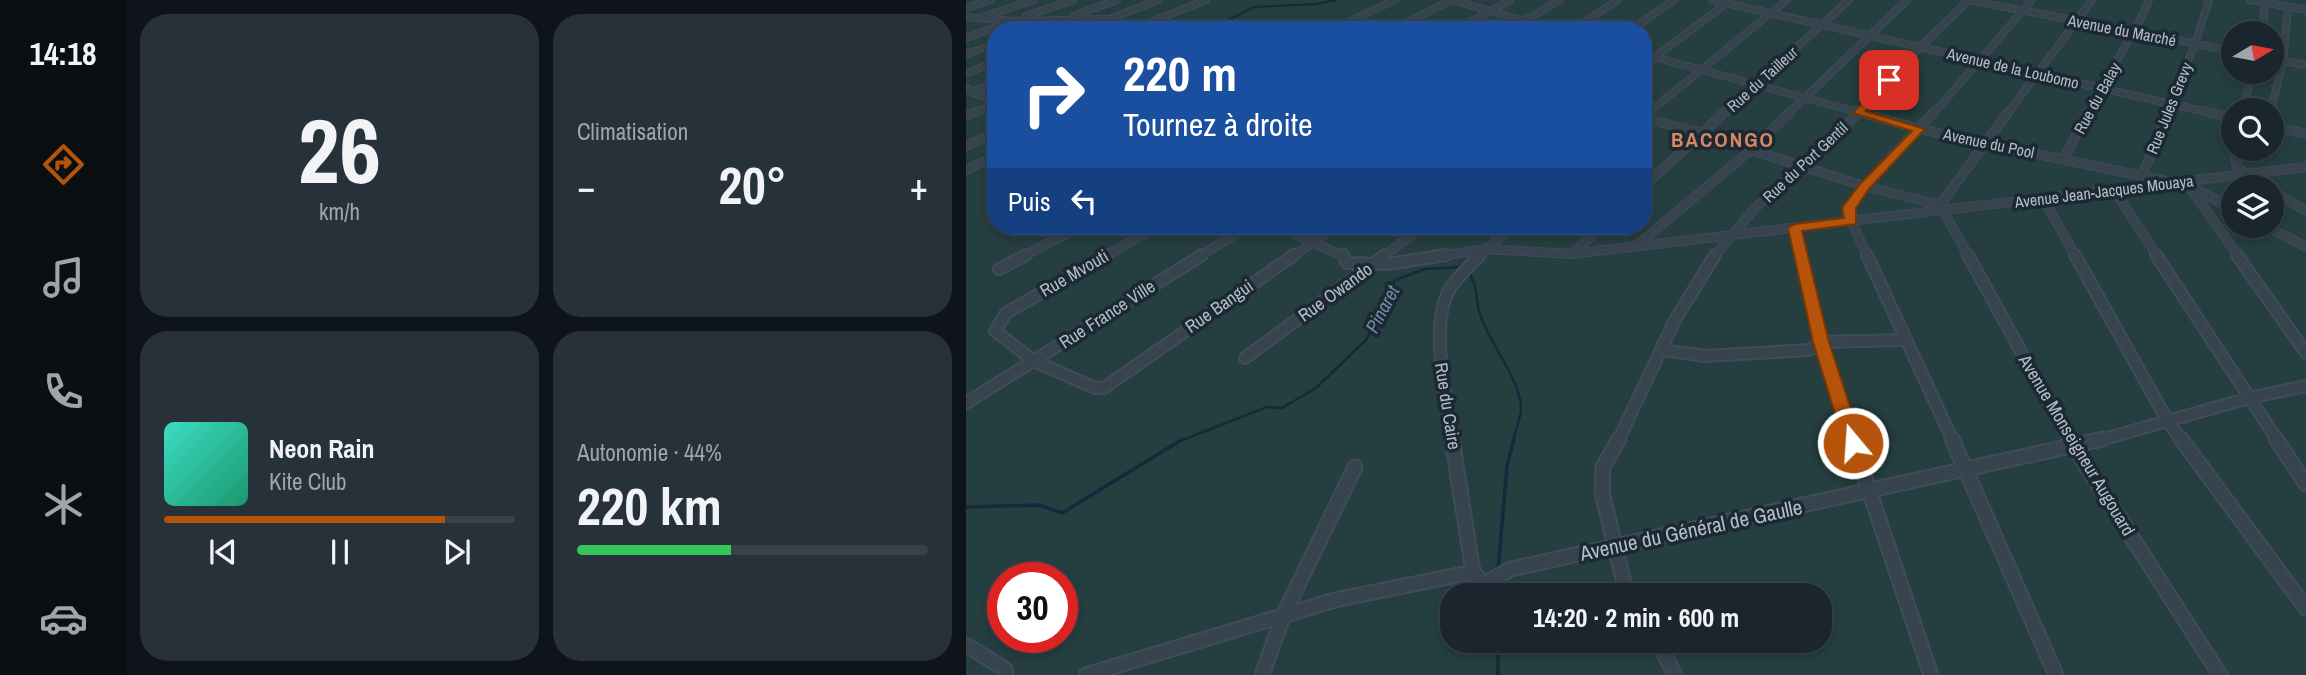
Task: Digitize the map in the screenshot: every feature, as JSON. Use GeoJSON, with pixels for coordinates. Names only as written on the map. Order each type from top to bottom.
{"type":"FeatureCollection","features":[{"type":"Feature","properties":{"kind":"street"},"geometry":{"type":"LineString","coordinates":[[966,8],[992,0]]}},
{"type":"Feature","properties":{"kind":"street"},"geometry":{"type":"LineString","coordinates":[[966,23],[1033,0]]}},
{"type":"Feature","properties":{"kind":"street"},"geometry":{"type":"LineString","coordinates":[[1013,21],[1073,0]]}},
{"type":"Feature","properties":{"kind":"street"},"geometry":{"type":"LineString","coordinates":[[1058,21],[1117,0]]}},
{"type":"Feature","properties":{"kind":"street"},"geometry":{"type":"LineString","coordinates":[[1101,21],[1159,0]]}},
{"type":"Feature","properties":{"kind":"street"},"geometry":{"type":"LineString","coordinates":[[1153,21],[1206,0]]}},
{"type":"Feature","properties":{"kind":"street"},"geometry":{"type":"LineString","coordinates":[[1350,21],[1395,0]]}},
{"type":"Feature","properties":{"kind":"street"},"geometry":{"type":"LineString","coordinates":[[1409,21],[1452,0],[1525,21],[1560,0]]}},
{"type":"Feature","properties":{"kind":"street"},"geometry":{"type":"LineString","coordinates":[[1471,21],[1510,0]]}},
{"type":"Feature","properties":{"kind":"street"},"geometry":{"type":"LineString","coordinates":[[1586,21],[1618,0]]}},
{"type":"Feature","properties":{"kind":"street"},"geometry":{"type":"LineString","coordinates":[[1644,21],[1674,0]]}},
{"type":"Feature","properties":{"kind":"street","name":"Avenue de la Loubomo"},"geometry":{"type":"LineString","coordinates":[[1712,0],[1727,1],[2221,113]]}},
{"type":"Feature","properties":{"kind":"street"},"geometry":{"type":"LineString","coordinates":[[1652,110],[1787,0]]}},
{"type":"Feature","properties":{"kind":"street","name":"Rue du Tailleur"},"geometry":{"type":"LineString","coordinates":[[1652,179],[1849,0]]}},
{"type":"Feature","properties":{"kind":"street"},"geometry":{"type":"LineString","coordinates":[[1652,232],[1751,150],[1907,0]]}},
{"type":"Feature","properties":{"kind":"street","name":"Avenue du Marché"},"geometry":{"type":"LineString","coordinates":[[1969,0],[2221,49]]}},
{"type":"Feature","properties":{"kind":"street","name":"Rue du Port Gentil"},"geometry":{"type":"LineString","coordinates":[[1624,583],[1602,492],[1603,467],[1640,401],[1663,344],[1687,296],[1730,235],[1798,165],[1859,113],[1921,46],[1969,0]]}},
{"type":"Feature","properties":{"kind":"street"},"geometry":{"type":"LineString","coordinates":[[2032,0],[1920,129],[1864,186],[1849,208],[1851,221],[1967,471],[2056,675]]}},
{"type":"Feature","properties":{"kind":"street"},"geometry":{"type":"LineString","coordinates":[[1751,150],[1942,208],[1985,142],[2092,0]]}},
{"type":"Feature","properties":{"kind":"street","name":"Rue du Balay"},"geometry":{"type":"LineString","coordinates":[[2064,159],[2101,86],[2136,32],[2149,0]]}},
{"type":"Feature","properties":{"kind":"street","name":"Rue Jules Grevy"},"geometry":{"type":"LineString","coordinates":[[2142,176],[2195,44],[2209,0]]}},
{"type":"Feature","properties":{"kind":"street"},"geometry":{"type":"LineString","coordinates":[[2250,0],[2304,9]]}},
{"type":"Feature","properties":{"kind":"street"},"geometry":{"type":"LineString","coordinates":[[2296,0],[2304,9]]}},
{"type":"Feature","properties":{"kind":"street"},"geometry":{"type":"LineString","coordinates":[[1652,59],[1727,1]]}},
{"type":"Feature","properties":{"kind":"street"},"geometry":{"type":"LineString","coordinates":[[2264,21],[2265,1]]}},
{"type":"Feature","properties":{"kind":"street"},"geometry":{"type":"LineString","coordinates":[[2284,50],[2288,7]]}},
{"type":"Feature","properties":{"kind":"street"},"geometry":{"type":"LineString","coordinates":[[966,17],[1013,21],[1106,19]]}},
{"type":"Feature","properties":{"kind":"street"},"geometry":{"type":"LineString","coordinates":[[966,38],[987,30]]}},
{"type":"Feature","properties":{"kind":"street"},"geometry":{"type":"LineString","coordinates":[[966,31],[987,38]]}},
{"type":"Feature","properties":{"kind":"street"},"geometry":{"type":"LineString","coordinates":[[966,54],[987,45]]}},
{"type":"Feature","properties":{"kind":"street","name":"Avenue du Pool"},"geometry":{"type":"LineString","coordinates":[[1652,56],[1920,129],[2182,184]]}},
{"type":"Feature","properties":{"kind":"street"},"geometry":{"type":"LineString","coordinates":[[2284,61],[2306,65]]}},
{"type":"Feature","properties":{"kind":"street"},"geometry":{"type":"LineString","coordinates":[[966,73],[987,65]]}},
{"type":"Feature","properties":{"kind":"street"},"geometry":{"type":"LineString","coordinates":[[968,91],[987,85]]}},
{"type":"Feature","properties":{"kind":"street"},"geometry":{"type":"LineString","coordinates":[[968,91],[987,98]]}},
{"type":"Feature","properties":{"kind":"street"},"geometry":{"type":"LineString","coordinates":[[966,116],[987,106]]}},
{"type":"Feature","properties":{"kind":"street"},"geometry":{"type":"LineString","coordinates":[[1652,119],[1703,133]]}},
{"type":"Feature","properties":{"kind":"street"},"geometry":{"type":"LineString","coordinates":[[2284,128],[2306,133]]}},
{"type":"Feature","properties":{"kind":"street"},"geometry":{"type":"LineString","coordinates":[[966,146],[987,137]]}},
{"type":"Feature","properties":{"kind":"street"},"geometry":{"type":"LineString","coordinates":[[966,170],[987,160]]}},
{"type":"Feature","properties":{"kind":"street"},"geometry":{"type":"LineString","coordinates":[[2232,161],[2243,174]]}},
{"type":"Feature","properties":{"kind":"street","name":"Avenue Jean-Jacques Mouaya"},"geometry":{"type":"LineString","coordinates":[[1302,235],[1342,254],[1347,263],[1360,265],[1378,261],[1388,264],[1485,249],[1572,254],[1942,208],[2182,184],[2306,167]]}},
{"type":"Feature","properties":{"kind":"street"},"geometry":{"type":"LineString","coordinates":[[2182,184],[2221,203]]}},
{"type":"Feature","properties":{"kind":"street"},"geometry":{"type":"LineString","coordinates":[[2182,184],[2306,353]]}},
{"type":"Feature","properties":{"kind":"street"},"geometry":{"type":"LineString","coordinates":[[2114,190],[2306,484]]}},
{"type":"Feature","properties":{"kind":"street"},"geometry":{"type":"LineString","coordinates":[[2043,198],[2167,420],[2306,608]]}},
{"type":"Feature","properties":{"kind":"street"},"geometry":{"type":"LineString","coordinates":[[2284,198],[2306,211]]}},
{"type":"Feature","properties":{"kind":"street","name":"Avenue Monseigneur Augouard"},"geometry":{"type":"LineString","coordinates":[[1942,208],[2074,447],[2220,675]]}},
{"type":"Feature","properties":{"kind":"street"},"geometry":{"type":"LineString","coordinates":[[1795,228],[1821,342],[1931,675]]}},
{"type":"Feature","properties":{"kind":"street"},"geometry":{"type":"LineString","coordinates":[[999,269],[1064,235]]}},
{"type":"Feature","properties":{"kind":"street","name":"Rue Mvouti"},"geometry":{"type":"LineString","coordinates":[[1034,361],[995,331],[1006,313],[1141,235]]}},
{"type":"Feature","properties":{"kind":"street","name":"Rue France Ville"},"geometry":{"type":"LineString","coordinates":[[966,403],[1234,235]]}},
{"type":"Feature","properties":{"kind":"street","name":"Rue Bangui"},"geometry":{"type":"LineString","coordinates":[[1034,361],[1095,388],[1104,388],[1322,235]]}},
{"type":"Feature","properties":{"kind":"street","name":"Rue Owando"},"geometry":{"type":"LineString","coordinates":[[1245,358],[1412,235]]}},
{"type":"Feature","properties":{"kind":"street","name":"Rue du Caire"},"geometry":{"type":"LineString","coordinates":[[1473,572],[1440,358],[1444,299],[1450,288],[1485,249],[1502,235]]}},
{"type":"Feature","properties":{"kind":"street"},"geometry":{"type":"LineString","coordinates":[[1572,254],[1592,235]]}},
{"type":"Feature","properties":{"kind":"street"},"geometry":{"type":"LineString","coordinates":[[1633,248],[1649,235]]}},
{"type":"Feature","properties":{"kind":"street"},"geometry":{"type":"LineString","coordinates":[[2284,235],[2306,247]]}},
{"type":"Feature","properties":{"kind":"street"},"geometry":{"type":"LineString","coordinates":[[1663,344],[1669,351],[1705,356],[1809,350],[1821,342],[1905,340]]}},
{"type":"Feature","properties":{"kind":"street","name":"Avenue du Général de Gaulle"},"geometry":{"type":"LineString","coordinates":[[1473,572],[1484,584],[1511,569],[2074,447],[2249,398],[2306,386]]}},
{"type":"Feature","properties":{"kind":"street"},"geometry":{"type":"LineString","coordinates":[[1262,675],[1284,614],[1355,467]]}},
{"type":"Feature","properties":{"kind":"street"},"geometry":{"type":"LineString","coordinates":[[1086,675],[1335,600],[1473,572]]}},
{"type":"Feature","properties":{"kind":"street"},"geometry":{"type":"LineString","coordinates":[[966,645],[1005,669],[1006,675]]}},
{"type":"Feature","properties":{"kind":"street"},"geometry":{"type":"LineString","coordinates":[[1664,653],[1675,675]]}},
{"type":"Feature","properties":{"kind":"green space"},"geometry":{"type":"Polygon","coordinates":[[[966,0],[2306,0],[2306,675],[966,675],[966,0]]]}},
{"type":"Feature","properties":{"kind":"waterway","name":"Pinaret"},"geometry":{"type":"LineString","coordinates":[[1227,21],[1254,7],[1316,4],[1336,0]]}},
{"type":"Feature","properties":{"kind":"waterway","name":"Pinaret"},"geometry":{"type":"LineString","coordinates":[[1180,441],[1267,407],[1282,408],[1316,388],[1367,339],[1395,280],[1425,269],[1462,267]]}},
{"type":"Feature","properties":{"kind":"waterway","name":"Pinaret"},"geometry":{"type":"LineString","coordinates":[[1468,270],[1482,319],[1519,396],[1521,412],[1513,441]]}},
{"type":"Feature","properties":{"kind":"waterway","name":"Pinaret"},"geometry":{"type":"LineString","coordinates":[[966,507],[1039,505],[1062,513],[1183,439]]}},
{"type":"Feature","properties":{"kind":"waterway","name":"Pinaret"},"geometry":{"type":"LineString","coordinates":[[1498,571],[1507,466],[1514,439]]}},
{"type":"Feature","properties":{"kind":"waterway","name":"Pinaret"},"geometry":{"type":"LineString","coordinates":[[1498,653],[1498,675]]}},
{"type":"Feature","properties":{"kind":"district","name":"BACONGO"},"geometry":{"type":"Point","coordinates":[1723,139]}},
{"type":"Feature","properties":{"kind":"route"},"geometry":{"type":"LineString","coordinates":[[1853,443],[1821,342],[1795,228],[1851,221],[1849,208],[1864,186],[1920,129],[1859,113],[1889,80]]}}]}
